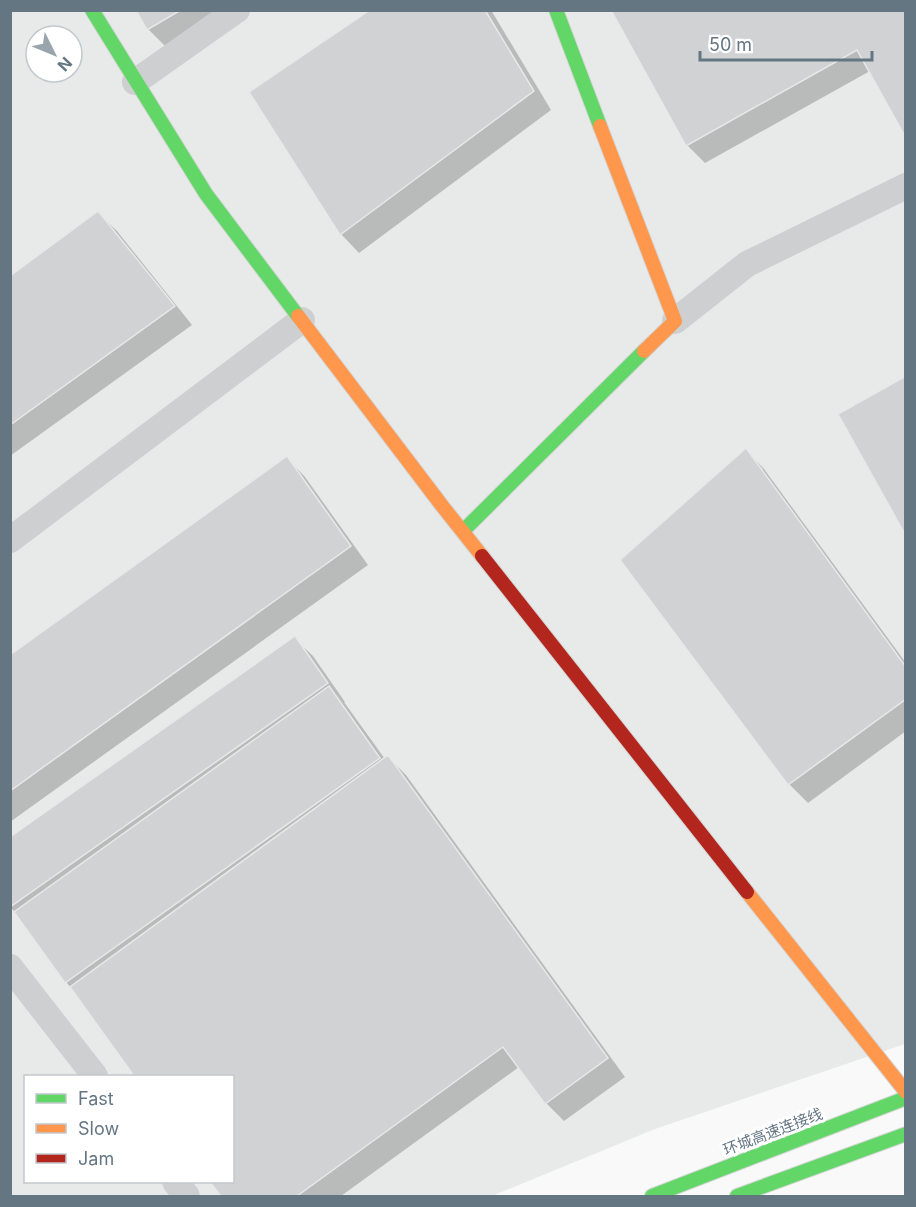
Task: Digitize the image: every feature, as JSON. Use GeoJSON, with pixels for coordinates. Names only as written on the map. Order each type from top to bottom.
{"type":"FeatureCollection","features":[{"type":"Feature","properties":{"kind":"street"},"geometry":{"type":"LineString","coordinates":[[92,10],[206,194],[463,531],[906,1092]]}},
{"type":"Feature","properties":{"kind":"street"},"geometry":{"type":"LineString","coordinates":[[135,82],[237,10]]}},
{"type":"Feature","properties":{"kind":"street"},"geometry":{"type":"LineString","coordinates":[[556,10],[675,321]]}},
{"type":"Feature","properties":{"kind":"street"},"geometry":{"type":"LineString","coordinates":[[463,531],[675,321],[747,264],[906,186]]}},
{"type":"Feature","properties":{"kind":"street"},"geometry":{"type":"LineString","coordinates":[[10,540],[302,320]]}},
{"type":"Feature","properties":{"kind":"street"},"geometry":{"type":"LineString","coordinates":[[10,967],[93,1075]]}},
{"type":"Feature","properties":{"kind":"street","name":"环城高速连接线"},"geometry":{"type":"LineString","coordinates":[[731,1188],[906,1098]]}},
{"type":"Feature","properties":{"kind":"street","name":"环城高速连接线"},"geometry":{"type":"LineString","coordinates":[[652,1197],[683,1191],[731,1188],[906,1134]]}},
{"type":"Feature","properties":{"kind":"street"},"geometry":{"type":"LineString","coordinates":[[176,1183],[187,1197]]}},
{"type":"Feature","properties":{"kind":"shaded area"},"geometry":{"type":"Polygon","coordinates":[[[10,11],[905,11],[905,1044],[655,1129],[492,1196],[11,1196],[10,11]]]}},
{"type":"Feature","properties":{"kind":"building"},"geometry":{"type":"Polygon","coordinates":[[[136,10],[181,10],[147,30],[136,10]]]}},
{"type":"Feature","properties":{"kind":"building"},"geometry":{"type":"Polygon","coordinates":[[[370,10],[485,10],[534,91],[340,235],[249,92],[370,10]]]}},
{"type":"Feature","properties":{"kind":"building"},"geometry":{"type":"Polygon","coordinates":[[[611,10],[906,10],[906,138],[857,50],[686,146],[611,10]]]}},
{"type":"Feature","properties":{"kind":"building"},"geometry":{"type":"Polygon","coordinates":[[[98,211],[175,306],[10,425],[10,276],[98,211]]]}},
{"type":"Feature","properties":{"kind":"building"},"geometry":{"type":"Polygon","coordinates":[[[906,376],[906,536],[838,414],[906,376]]]}},
{"type":"Feature","properties":{"kind":"building"},"geometry":{"type":"Polygon","coordinates":[[[746,448],[906,667],[906,699],[788,785],[620,560],[746,448]]]}},
{"type":"Feature","properties":{"kind":"building"},"geometry":{"type":"Polygon","coordinates":[[[287,456],[351,546],[10,791],[10,655],[287,456]]]}},
{"type":"Feature","properties":{"kind":"building"},"geometry":{"type":"Polygon","coordinates":[[[295,636],[328,683],[10,907],[10,837],[295,636]]]}},
{"type":"Feature","properties":{"kind":"building"},"geometry":{"type":"Polygon","coordinates":[[[329,686],[380,758],[65,983],[14,912],[329,686]]]}},
{"type":"Feature","properties":{"kind":"building"},"geometry":{"type":"Polygon","coordinates":[[[388,755],[608,1058],[545,1104],[503,1047],[297,1196],[221,1196],[211,1183],[234,1183],[234,1075],[133,1075],[70,987],[388,755]]]}},
{"type":"Feature","properties":{"kind":"traffic: fast"},"geometry":{"type":"LineString","coordinates":[[92,10],[206,194],[298,316]]}},
{"type":"Feature","properties":{"kind":"traffic: fast"},"geometry":{"type":"LineString","coordinates":[[556,10],[600,126]]}},
{"type":"Feature","properties":{"kind":"traffic: fast"},"geometry":{"type":"LineString","coordinates":[[463,531],[644,351]]}},
{"type":"Feature","properties":{"kind":"traffic: fast"},"geometry":{"type":"LineString","coordinates":[[652,1196],[906,1098]]}},
{"type":"Feature","properties":{"kind":"traffic: fast"},"geometry":{"type":"LineString","coordinates":[[737,1196],[906,1134]]}},
{"type":"Feature","properties":{"kind":"traffic: slow"},"geometry":{"type":"LineString","coordinates":[[600,126],[675,321],[644,351]]}},
{"type":"Feature","properties":{"kind":"traffic: slow"},"geometry":{"type":"LineString","coordinates":[[298,316],[482,556]]}},
{"type":"Feature","properties":{"kind":"traffic: slow"},"geometry":{"type":"LineString","coordinates":[[747,892],[906,1092]]}},
{"type":"Feature","properties":{"kind":"traffic: jam"},"geometry":{"type":"LineString","coordinates":[[482,556],[747,892]]}}]}
